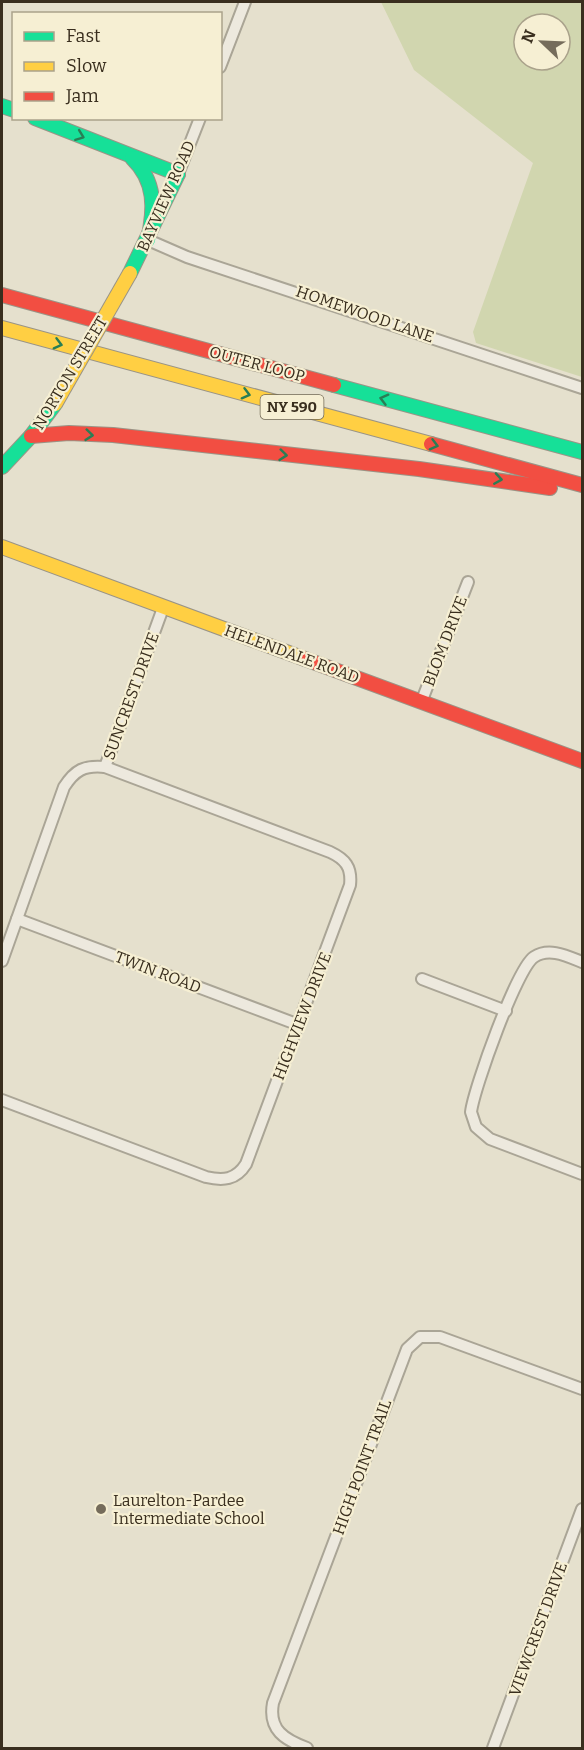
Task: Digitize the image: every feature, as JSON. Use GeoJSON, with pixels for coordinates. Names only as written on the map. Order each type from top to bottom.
{"type":"FeatureCollection","features":[{"type":"Feature","properties":{"kind":"main road"},"geometry":{"type":"LineString","coordinates":[[40,120],[178,174]]}},
{"type":"Feature","properties":{"kind":"main road"},"geometry":{"type":"LineString","coordinates":[[124,153],[138,163],[150,182],[153,205],[148,240]]}},
{"type":"Feature","properties":{"kind":"main road","name":"BAYVIEW ROAD"},"geometry":{"type":"LineString","coordinates":[[130,273],[178,174]]}},
{"type":"Feature","properties":{"kind":"main road","name":"NORTON STREET"},"geometry":{"type":"LineString","coordinates":[[2,466],[31,436],[55,404],[130,273]]}},
{"type":"Feature","properties":{"kind":"main road","name":"OUTER LOOP"},"geometry":{"type":"LineString","coordinates":[[2,295],[582,452]]}},
{"type":"Feature","properties":{"kind":"main road","name":"OUTER LOOP"},"geometry":{"type":"LineString","coordinates":[[2,328],[582,485]]}},
{"type":"Feature","properties":{"kind":"main road"},"geometry":{"type":"LineString","coordinates":[[31,436],[58,432],[456,473],[582,494]]}},
{"type":"Feature","properties":{"kind":"main road","name":"HELENDALE ROAD"},"geometry":{"type":"LineString","coordinates":[[2,547],[163,608],[422,700],[582,761]]}},
{"type":"Feature","properties":{"kind":"street"},"geometry":{"type":"LineString","coordinates":[[222,62],[245,2]]}},
{"type":"Feature","properties":{"kind":"street","name":"BAYVIEW ROAD"},"geometry":{"type":"LineString","coordinates":[[178,174],[199,120]]}},
{"type":"Feature","properties":{"kind":"street","name":"HOMEWOOD LANE"},"geometry":{"type":"LineString","coordinates":[[148,240],[187,257],[582,388]]}},
{"type":"Feature","properties":{"kind":"street","name":"BLOM DRIVE"},"geometry":{"type":"LineString","coordinates":[[422,700],[468,582]]}},
{"type":"Feature","properties":{"kind":"street","name":"SUNCREST DRIVE"},"geometry":{"type":"LineString","coordinates":[[2,961],[64,787],[79,769],[91,765],[105,767],[163,608]]}},
{"type":"Feature","properties":{"kind":"street","name":"HIGHVIEW DRIVE"},"geometry":{"type":"LineString","coordinates":[[2,1100],[206,1177],[226,1179],[234,1177],[246,1164],[350,885],[350,869],[346,862],[330,852],[105,767]]}},
{"type":"Feature","properties":{"kind":"street","name":"TWIN ROAD"},"geometry":{"type":"LineString","coordinates":[[17,920],[299,1025]]}},
{"type":"Feature","properties":{"kind":"street"},"geometry":{"type":"LineString","coordinates":[[582,962],[552,953],[534,957],[521,973],[475,1095],[472,1119],[482,1133],[490,1139],[582,1174]]}},
{"type":"Feature","properties":{"kind":"street"},"geometry":{"type":"LineString","coordinates":[[422,979],[506,1011]]}},
{"type":"Feature","properties":{"kind":"street","name":"HIGH POINT TRAIL"},"geometry":{"type":"LineString","coordinates":[[307,1749],[291,1743],[276,1730],[272,1721],[273,1703],[407,1349],[420,1337],[440,1336],[582,1389]]}},
{"type":"Feature","properties":{"kind":"street","name":"VIEWCREST DRIVE"},"geometry":{"type":"LineString","coordinates":[[493,1749],[582,1509]]}},
{"type":"Feature","properties":{"kind":"green space"},"geometry":{"type":"Polygon","coordinates":[[[381,2],[582,2],[582,377],[476,343],[473,332],[533,163],[414,70],[381,2]]]}},
{"type":"Feature","properties":{"kind":"traffic: fast"},"geometry":{"type":"LineString","coordinates":[[2,106],[12,109]]}},
{"type":"Feature","properties":{"kind":"traffic: fast"},"geometry":{"type":"LineString","coordinates":[[40,120],[178,174]]}},
{"type":"Feature","properties":{"kind":"traffic: fast"},"geometry":{"type":"LineString","coordinates":[[132,158],[146,176],[152,196],[152,217],[148,240]]}},
{"type":"Feature","properties":{"kind":"traffic: fast"},"geometry":{"type":"LineString","coordinates":[[130,273],[178,174]]}},
{"type":"Feature","properties":{"kind":"traffic: fast"},"geometry":{"type":"LineString","coordinates":[[334,385],[582,452]]}},
{"type":"Feature","properties":{"kind":"traffic: fast"},"geometry":{"type":"LineString","coordinates":[[2,467],[31,436],[55,404]]}},
{"type":"Feature","properties":{"kind":"traffic: slow"},"geometry":{"type":"LineString","coordinates":[[55,404],[130,273]]}},
{"type":"Feature","properties":{"kind":"traffic: slow"},"geometry":{"type":"LineString","coordinates":[[2,328],[431,444]]}},
{"type":"Feature","properties":{"kind":"traffic: slow"},"geometry":{"type":"LineString","coordinates":[[2,547],[305,659]]}},
{"type":"Feature","properties":{"kind":"traffic: jam"},"geometry":{"type":"LineString","coordinates":[[2,295],[334,385]]}},
{"type":"Feature","properties":{"kind":"traffic: jam"},"geometry":{"type":"LineString","coordinates":[[31,436],[69,433],[113,435],[419,469],[550,488]]}},
{"type":"Feature","properties":{"kind":"traffic: jam"},"geometry":{"type":"LineString","coordinates":[[431,444],[582,485]]}},
{"type":"Feature","properties":{"kind":"traffic: jam"},"geometry":{"type":"LineString","coordinates":[[305,659],[582,761]]}},
{"type":"Feature","properties":{"kind":"place","name":"Laurelton-Pardee Intermediate School"},"geometry":{"type":"Point","coordinates":[101,1509]}}]}
